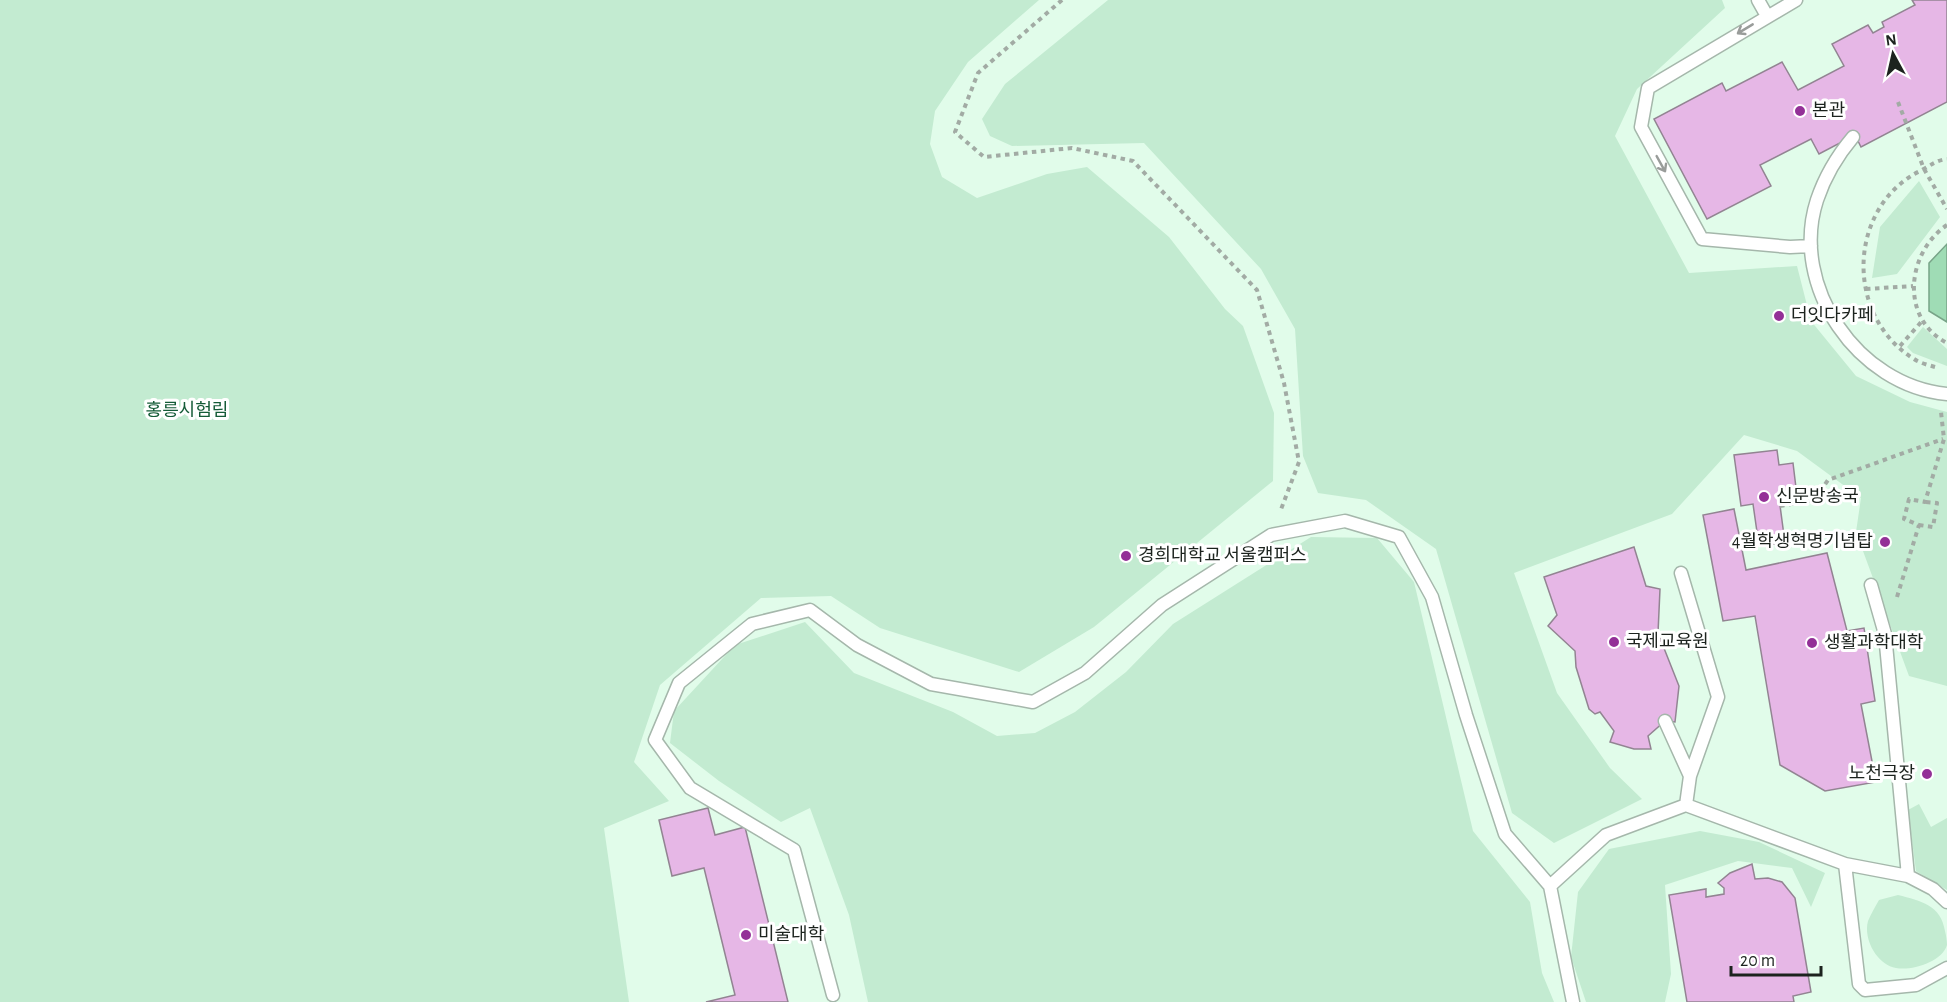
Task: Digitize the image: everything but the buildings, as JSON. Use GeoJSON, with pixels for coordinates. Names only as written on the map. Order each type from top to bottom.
{"type":"FeatureCollection","features":[{"type":"Feature","properties":{"kind":"lane"},"geometry":{"type":"LineString","coordinates":[[1758,0],[1767,16]]}},
{"type":"Feature","properties":{"kind":"lane"},"geometry":{"type":"LineString","coordinates":[[1796,0],[1648,88],[1641,127],[1702,238],[1790,247],[1811,246]]}},
{"type":"Feature","properties":{"kind":"lane"},"geometry":{"type":"LineString","coordinates":[[1853,137],[1834,160],[1816,201],[1811,246],[1821,295],[1846,339],[1883,373],[1943,394]]}},
{"type":"Feature","properties":{"kind":"lane"},"geometry":{"type":"LineString","coordinates":[[833,995],[794,850],[690,788],[655,740],[679,683],[752,624],[810,610],[857,645],[931,684],[1033,702],[1086,673],[1162,605],[1270,535],[1345,521],[1399,537],[1432,597],[1466,715],[1505,834],[1550,886],[1573,1002]]}},
{"type":"Feature","properties":{"kind":"lane"},"geometry":{"type":"LineString","coordinates":[[1681,573],[1718,697],[1690,776],[1686,805]]}},
{"type":"Feature","properties":{"kind":"lane"},"geometry":{"type":"LineString","coordinates":[[1871,585],[1886,634],[1908,876]]}},
{"type":"Feature","properties":{"kind":"lane"},"geometry":{"type":"LineString","coordinates":[[1665,721],[1690,776]]}},
{"type":"Feature","properties":{"kind":"lane"},"geometry":{"type":"LineString","coordinates":[[1550,886],[1606,835],[1686,805],[1845,864],[1908,876],[1933,889],[1947,902]]}},
{"type":"Feature","properties":{"kind":"lane"},"geometry":{"type":"LineString","coordinates":[[1845,864],[1859,984],[1865,990],[1916,985],[1947,968]]}},
{"type":"Feature","properties":{"kind":"path"},"geometry":{"type":"LineString","coordinates":[[1062,0],[978,73],[955,132],[984,157],[1072,148],[1133,161],[1257,290],[1284,383],[1299,462],[1270,535]]}},
{"type":"Feature","properties":{"kind":"path"},"geometry":{"type":"LineString","coordinates":[[1898,102],[1924,169],[1947,209]]}},
{"type":"Feature","properties":{"kind":"path"},"geometry":{"type":"LineString","coordinates":[[1946,372],[1913,359],[1887,335],[1869,304],[1862,270],[1866,235],[1881,202],[1906,177],[1947,159]]}},
{"type":"Feature","properties":{"kind":"path"},"geometry":{"type":"LineString","coordinates":[[1947,225],[1934,234],[1920,254],[1913,277],[1915,301],[1923,320],[1947,343]]}},
{"type":"Feature","properties":{"kind":"path"},"geometry":{"type":"LineString","coordinates":[[1866,289],[1913,286]]}},
{"type":"Feature","properties":{"kind":"path"},"geometry":{"type":"LineString","coordinates":[[1900,346],[1923,320]]}},
{"type":"Feature","properties":{"kind":"path"},"geometry":{"type":"LineString","coordinates":[[1925,502],[1944,438],[1943,394]]}},
{"type":"Feature","properties":{"kind":"path"},"geometry":{"type":"LineString","coordinates":[[1780,506],[1814,500],[1828,480],[1944,438]]}},
{"type":"Feature","properties":{"kind":"path"},"geometry":{"type":"LineString","coordinates":[[1909,499],[1925,502],[1937,503],[1933,527],[1904,519],[1909,499]]}},
{"type":"Feature","properties":{"kind":"path"},"geometry":{"type":"LineString","coordinates":[[1886,634],[1919,525]]}},
{"type":"Feature","properties":{"kind":"shaded area","name":"경희대학교 서울캠퍼스"},"geometry":{"type":"Polygon","coordinates":[[[590,0],[1947,0],[1947,1002],[363,1002],[590,0]]]}},
{"type":"Feature","properties":{"kind":"shaded area"},"geometry":{"type":"Polygon","coordinates":[[[1947,244],[1947,322],[1929,311],[1929,263],[1947,244]]]}},
{"type":"Feature","properties":{"kind":"green space","name":"홍릉시험림"},"geometry":{"type":"Polygon","coordinates":[[[0,0],[1039,0],[968,62],[935,111],[930,144],[942,177],[977,198],[1047,174],[1087,167],[1169,237],[1225,309],[1243,326],[1274,413],[1273,481],[1094,627],[1019,672],[880,628],[831,596],[761,598],[660,685],[634,762],[669,801],[604,828],[629,1002],[0,1002],[0,0]]]}},
{"type":"Feature","properties":{"kind":"green space"},"geometry":{"type":"Polygon","coordinates":[[[1108,0],[1722,0],[1725,8],[1637,89],[1615,136],[1689,273],[1797,266],[1811,321],[1856,376],[1910,402],[1947,412],[1947,686],[1909,676],[1856,532],[1861,498],[1797,451],[1744,435],[1672,514],[1514,573],[1557,693],[1610,768],[1642,799],[1554,843],[1512,813],[1436,549],[1366,500],[1318,493],[1303,456],[1295,329],[1261,269],[1144,143],[1012,146],[990,136],[982,119],[1005,84],[1108,0]]]}},
{"type":"Feature","properties":{"kind":"green space"},"geometry":{"type":"Polygon","coordinates":[[[1919,181],[1940,217],[1897,274],[1872,278],[1880,227],[1919,181]]]}},
{"type":"Feature","properties":{"kind":"green space"},"geometry":{"type":"Polygon","coordinates":[[[1923,327],[1947,349],[1947,366],[1913,353],[1907,347],[1923,327]]]}},
{"type":"Feature","properties":{"kind":"green space"},"geometry":{"type":"Polygon","coordinates":[[[1311,537],[1377,538],[1414,582],[1473,831],[1530,902],[1542,973],[1554,1002],[868,1002],[849,915],[810,808],[781,822],[719,781],[670,743],[674,711],[735,645],[805,622],[854,673],[953,712],[997,736],[1035,733],[1075,712],[1126,672],[1173,624],[1311,537]]]}},
{"type":"Feature","properties":{"kind":"green space"},"geometry":{"type":"Polygon","coordinates":[[[1919,804],[1931,827],[1947,818],[1947,890],[1916,871],[1908,810],[1919,804]]]}},
{"type":"Feature","properties":{"kind":"green space"},"geometry":{"type":"Polygon","coordinates":[[[1700,831],[1759,842],[1825,873],[1811,907],[1792,868],[1738,861],[1665,885],[1671,974],[1665,1002],[1586,1002],[1571,957],[1578,892],[1609,849],[1700,831]]]}},
{"type":"Feature","properties":{"kind":"green space"},"geometry":{"type":"Polygon","coordinates":[[[1898,895],[1929,906],[1943,922],[1947,945],[1944,951],[1933,961],[1918,967],[1903,969],[1889,966],[1877,957],[1868,936],[1868,921],[1879,900],[1898,895]]]}},
{"type":"Feature","properties":{"kind":"place","name":"본관"},"geometry":{"type":"Point","coordinates":[1800,111]}},
{"type":"Feature","properties":{"kind":"place","name":"더잇다카페"},"geometry":{"type":"Point","coordinates":[1779,316]}},
{"type":"Feature","properties":{"kind":"place","name":"신문방송국"},"geometry":{"type":"Point","coordinates":[1764,497]}},
{"type":"Feature","properties":{"kind":"place","name":"4월학생혁명기념탑"},"geometry":{"type":"Point","coordinates":[1885,542]}},
{"type":"Feature","properties":{"kind":"place","name":"경희대학교 서울캠퍼스"},"geometry":{"type":"Point","coordinates":[1126,556]}},
{"type":"Feature","properties":{"kind":"place","name":"국제교육원"},"geometry":{"type":"Point","coordinates":[1614,642]}},
{"type":"Feature","properties":{"kind":"place","name":"생활과학대학"},"geometry":{"type":"Point","coordinates":[1812,643]}},
{"type":"Feature","properties":{"kind":"place","name":"노천극장"},"geometry":{"type":"Point","coordinates":[1927,774]}},
{"type":"Feature","properties":{"kind":"place","name":"미술대학"},"geometry":{"type":"Point","coordinates":[746,935]}}]}
